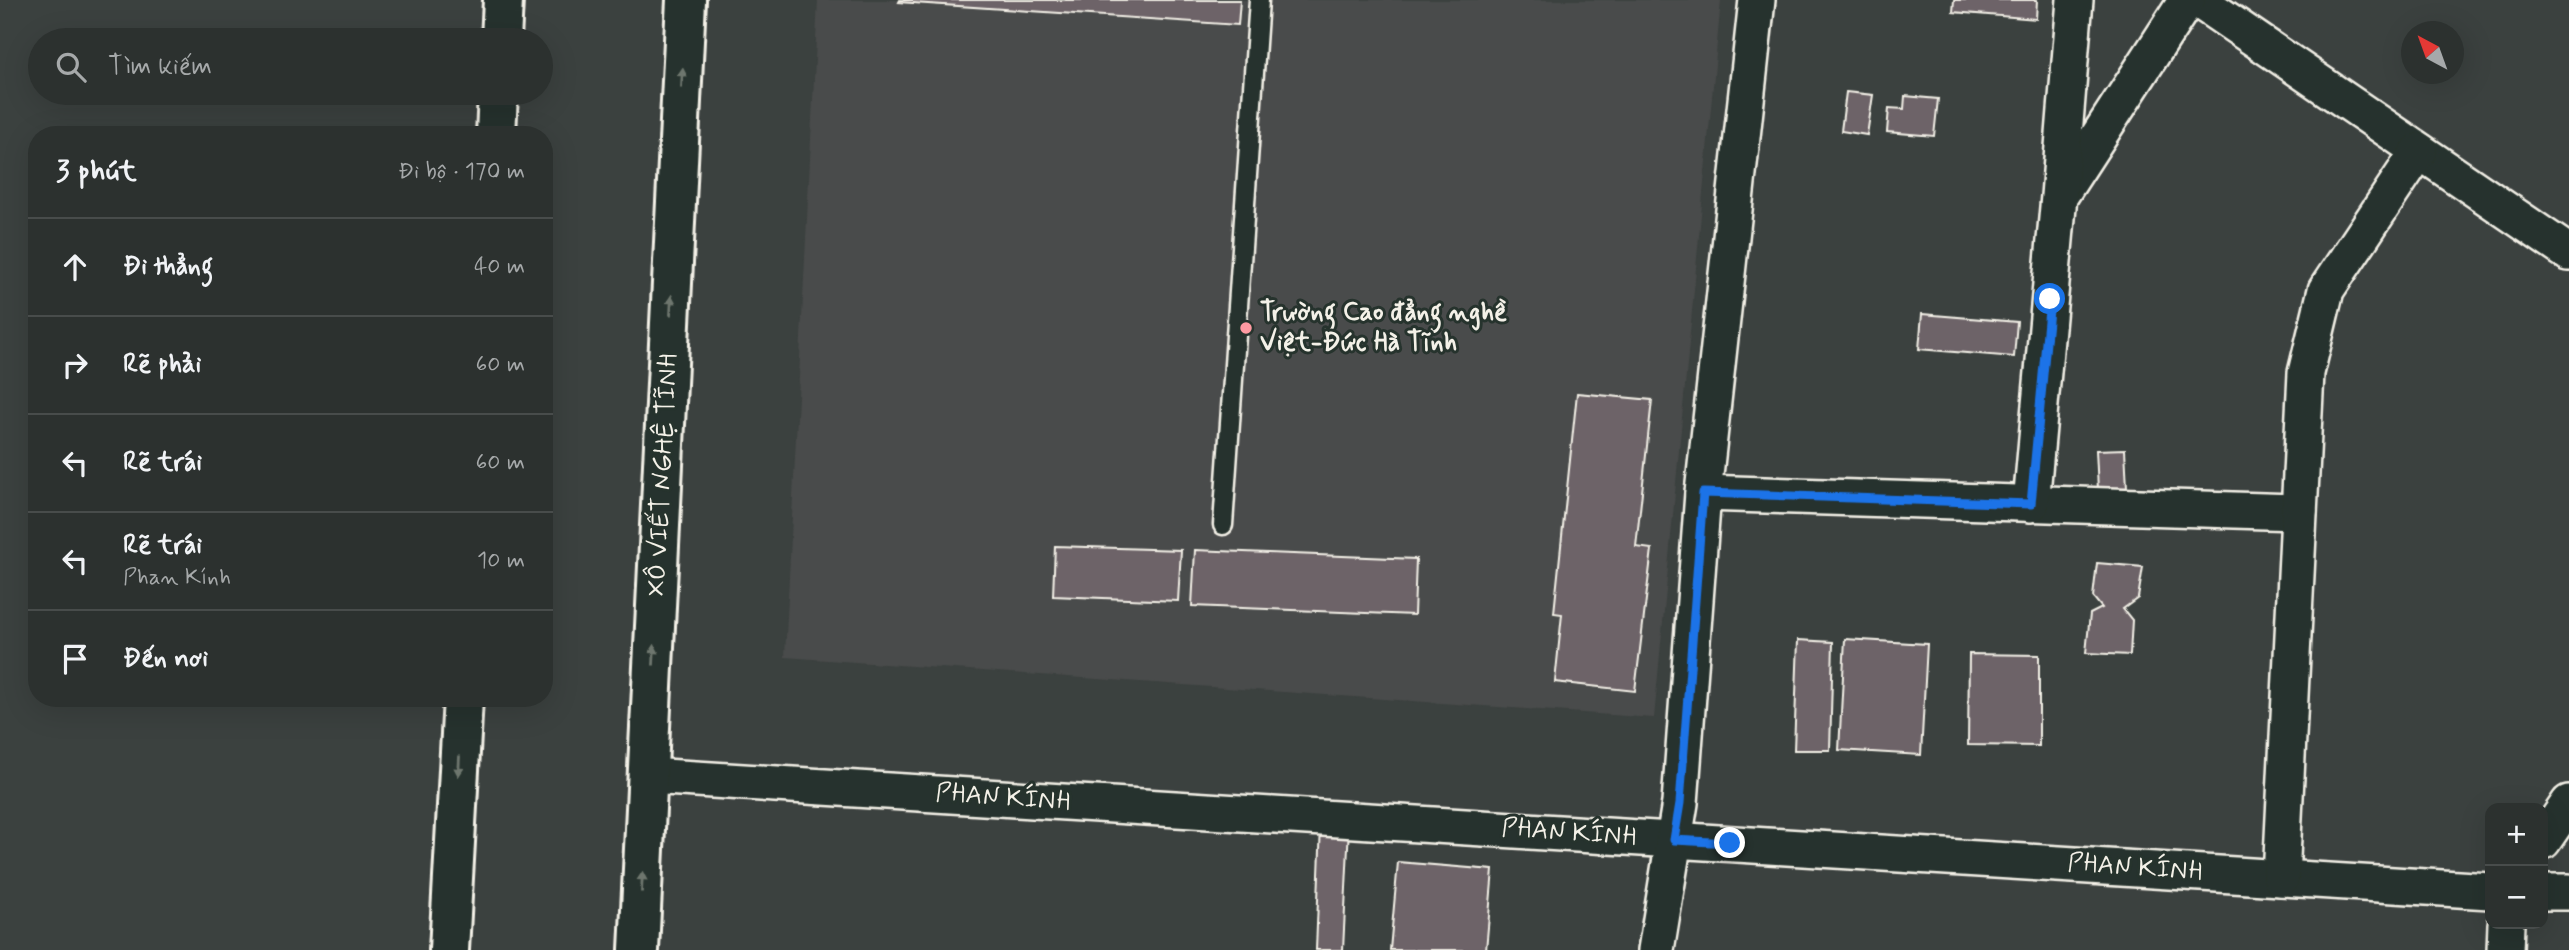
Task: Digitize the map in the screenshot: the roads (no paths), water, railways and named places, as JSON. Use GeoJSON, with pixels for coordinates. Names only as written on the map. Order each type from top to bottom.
{"type":"FeatureCollection","features":[{"type":"Feature","properties":{"kind":"street"},"geometry":{"type":"LineString","coordinates":[[502,28],[503,0]]}},
{"type":"Feature","properties":{"kind":"street","name":"XÔ VIẾT NGHỆ TĨNH"},"geometry":{"type":"LineString","coordinates":[[639,950],[686,0]]}},
{"type":"Feature","properties":{"kind":"street"},"geometry":{"type":"LineString","coordinates":[[1657,950],[1680,803],[1703,493],[1757,0]]}},
{"type":"Feature","properties":{"kind":"street"},"geometry":{"type":"LineString","coordinates":[[2031,504],[2060,196],[2075,0]]}},
{"type":"Feature","properties":{"kind":"street"},"geometry":{"type":"LineString","coordinates":[[2060,196],[2187,0]]}},
{"type":"Feature","properties":{"kind":"street"},"geometry":{"type":"LineString","coordinates":[[2197,0],[2569,253]]}},
{"type":"Feature","properties":{"kind":"street"},"geometry":{"type":"LineString","coordinates":[[496,126],[497,105]]}},
{"type":"Feature","properties":{"kind":"street"},"geometry":{"type":"LineString","coordinates":[[2281,878],[2306,373],[2326,289],[2419,151]]}},
{"type":"Feature","properties":{"kind":"street"},"geometry":{"type":"LineString","coordinates":[[1703,493],[2298,512]]}},
{"type":"Feature","properties":{"kind":"street"},"geometry":{"type":"LineString","coordinates":[[449,950],[462,707]]}},
{"type":"Feature","properties":{"kind":"street","name":"PHAN KÍNH"},"geometry":{"type":"LineString","coordinates":[[648,775],[2485,891]]}},
{"type":"Feature","properties":{"kind":"street"},"geometry":{"type":"LineString","coordinates":[[2548,834],[2569,803]]}},
{"type":"Feature","properties":{"kind":"street"},"geometry":{"type":"LineString","coordinates":[[2548,892],[2569,892]]}},
{"type":"Feature","properties":{"kind":"street"},"geometry":{"type":"LineString","coordinates":[[2505,950],[2507,929]]}},
{"type":"Feature","properties":{"kind":"lane"},"geometry":{"type":"LineString","coordinates":[[1223,525],[1258,0]]}},
{"type":"Feature","properties":{"kind":"place","name":"Trường Cao đẳng nghề Việt-Đức Hà Tĩnh"},"geometry":{"type":"Point","coordinates":[1246,328]}}]}
